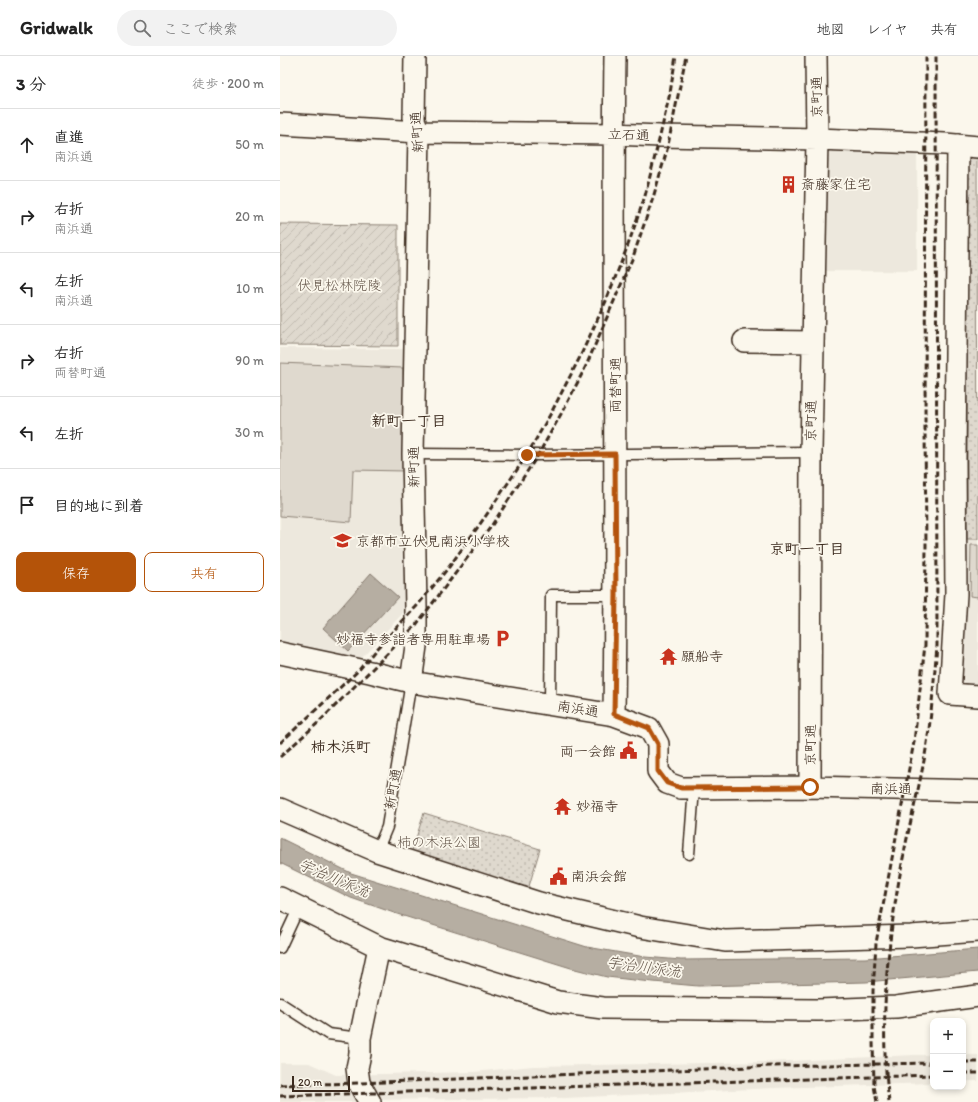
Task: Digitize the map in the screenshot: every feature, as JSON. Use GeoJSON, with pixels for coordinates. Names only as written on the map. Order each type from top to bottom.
{"type":"FeatureCollection","features":[{"type":"Feature","properties":{"kind":"street","name":"新町通"},"geometry":{"type":"LineString","coordinates":[[411,682],[416,646],[413,454],[419,132],[414,120],[415,56]]}},
{"type":"Feature","properties":{"kind":"street","name":"両替町通"},"geometry":{"type":"LineString","coordinates":[[614,714],[616,595],[615,56]]}},
{"type":"Feature","properties":{"kind":"street","name":"京町通"},"geometry":{"type":"LineString","coordinates":[[810,787],[811,452],[817,138],[816,56]]}},
{"type":"Feature","properties":{"kind":"street","name":"立石通"},"geometry":{"type":"LineString","coordinates":[[280,124],[419,132],[817,138],[968,146]]}},
{"type":"Feature","properties":{"kind":"street"},"geometry":{"type":"LineString","coordinates":[[968,146],[955,459],[956,594],[950,694],[978,696]]}},
{"type":"Feature","properties":{"kind":"street"},"geometry":{"type":"LineString","coordinates":[[744,341],[813,342]]}},
{"type":"Feature","properties":{"kind":"street","name":"南浜通"},"geometry":{"type":"LineString","coordinates":[[280,654],[370,672],[411,682],[614,714],[649,728],[658,744],[658,771],[667,783],[681,788],[810,787],[978,791]]}},
{"type":"Feature","properties":{"kind":"street"},"geometry":{"type":"LineString","coordinates":[[280,809],[377,851],[539,903],[640,927],[725,941],[903,936],[978,931]]}},
{"type":"Feature","properties":{"kind":"street"},"geometry":{"type":"LineString","coordinates":[[280,898],[379,947],[558,1002],[603,1008],[819,1010],[896,1007],[978,996]]}},
{"type":"Feature","properties":{"kind":"street"},"geometry":{"type":"LineString","coordinates":[[370,1102],[359,1083],[357,1068],[360,1054],[360,1038],[379,947]]}},
{"type":"Feature","properties":{"kind":"lane"},"geometry":{"type":"LineString","coordinates":[[413,454],[519,455],[811,452]]}},
{"type":"Feature","properties":{"kind":"lane"},"geometry":{"type":"LineString","coordinates":[[550,705],[551,595],[616,595]]}},
{"type":"Feature","properties":{"kind":"lane","name":"新町通"},"geometry":{"type":"LineString","coordinates":[[377,851],[387,827],[411,682]]}},
{"type":"Feature","properties":{"kind":"lane"},"geometry":{"type":"LineString","coordinates":[[689,854],[694,788]]}},
{"type":"Feature","properties":{"kind":"lane"},"geometry":{"type":"LineString","coordinates":[[280,948],[299,907]]}},
{"type":"Feature","properties":{"kind":"lane"},"geometry":{"type":"LineString","coordinates":[[280,1003],[328,1034],[360,1038]]}},
{"type":"Feature","properties":{"kind":"shaded area"},"geometry":{"type":"Polygon","coordinates":[[[825,148],[917,148],[917,271],[825,271],[825,148]]]}},
{"type":"Feature","properties":{"kind":"shaded area","name":"京都市立伏見南浜小学校"},"geometry":{"type":"Polygon","coordinates":[[[280,348],[408,349],[405,611],[360,659],[280,643],[280,348]]]}},
{"type":"Feature","properties":{"kind":"shaded area"},"geometry":{"type":"Polygon","coordinates":[[[978,446],[978,691],[970,690],[963,684],[967,539],[967,447],[978,446]]]}},
{"type":"Feature","properties":{"kind":"shaded area"},"geometry":{"type":"Polygon","coordinates":[[[930,1055],[930,1083],[773,1088],[565,1098],[280,1102],[280,1063],[309,1063],[336,1075],[474,1072],[533,1066],[770,1062],[930,1055]]]}},
{"type":"Feature","properties":{"kind":"shaded area"},"geometry":{"type":"Polygon","coordinates":[[[966,1055],[978,1055],[978,1081],[966,1081],[966,1055]]]}},
{"type":"Feature","properties":{"kind":"green space"},"geometry":{"type":"Polygon","coordinates":[[[977,152],[978,539],[967,539],[967,162],[977,152]]]}},
{"type":"Feature","properties":{"kind":"green space","name":"伏見松林院陵"},"geometry":{"type":"Polygon","coordinates":[[[280,224],[398,225],[398,346],[280,345],[280,224]]]}},
{"type":"Feature","properties":{"kind":"green space"},"geometry":{"type":"Polygon","coordinates":[[[280,363],[403,368],[406,471],[353,470],[351,522],[280,516],[280,363]]]}},
{"type":"Feature","properties":{"kind":"green space"},"geometry":{"type":"Polygon","coordinates":[[[971,545],[978,545],[978,597],[970,596],[971,545]]]}},
{"type":"Feature","properties":{"kind":"green space","name":"柿の木浜公園"},"geometry":{"type":"Polygon","coordinates":[[[424,813],[540,849],[527,893],[410,857],[424,813]]]}},
{"type":"Feature","properties":{"kind":"water"},"geometry":{"type":"Polygon","coordinates":[[[371,573],[398,597],[348,651],[323,628],[371,573]]]}},
{"type":"Feature","properties":{"kind":"water","name":"宇治川派流"},"geometry":{"type":"Polygon","coordinates":[[[280,838],[351,873],[587,947],[645,957],[681,960],[865,958],[978,949],[978,972],[866,982],[698,986],[607,977],[571,968],[394,913],[351,898],[280,863],[280,838]]]}},
{"type":"Feature","properties":{"kind":"railway"},"geometry":{"type":"LineString","coordinates":[[280,743],[359,670],[377,648],[416,607],[449,567],[527,455],[579,359],[606,301],[628,245],[645,196],[670,93],[676,56]]}},
{"type":"Feature","properties":{"kind":"railway"},"geometry":{"type":"LineString","coordinates":[[280,757],[319,722],[416,625],[490,528],[538,455],[586,366],[633,257],[667,150],[686,56]]}},
{"type":"Feature","properties":{"kind":"railway"},"geometry":{"type":"LineString","coordinates":[[877,1102],[874,1086],[873,1041],[873,991],[876,943],[914,742],[925,645],[926,56]]}},
{"type":"Feature","properties":{"kind":"railway"},"geometry":{"type":"LineString","coordinates":[[889,1102],[886,1070],[885,1005],[890,939],[906,843],[923,768],[932,707],[937,646],[936,56]]}},
{"type":"Feature","properties":{"kind":"railway"},"geometry":{"type":"LineString","coordinates":[[966,1062],[978,1062]]}},
{"type":"Feature","properties":{"kind":"railway"},"geometry":{"type":"LineString","coordinates":[[280,1085],[773,1066],[930,1063]]}},
{"type":"Feature","properties":{"kind":"railway"},"geometry":{"type":"LineString","coordinates":[[966,1073],[978,1073]]}},
{"type":"Feature","properties":{"kind":"railway"},"geometry":{"type":"LineString","coordinates":[[280,1096],[930,1075]]}},
{"type":"Feature","properties":{"kind":"place","name":"斎藤家住宅"},"geometry":{"type":"Point","coordinates":[788,184]}},
{"type":"Feature","properties":{"kind":"place","name":"京都市立伏見南浜小学校"},"geometry":{"type":"Point","coordinates":[343,541]}},
{"type":"Feature","properties":{"kind":"place","name":"妙福寺参詣者専用駐車場"},"geometry":{"type":"Point","coordinates":[503,639]}},
{"type":"Feature","properties":{"kind":"place","name":"願船寺"},"geometry":{"type":"Point","coordinates":[668,656]}},
{"type":"Feature","properties":{"kind":"place","name":"両一会館"},"geometry":{"type":"Point","coordinates":[629,751]}},
{"type":"Feature","properties":{"kind":"place","name":"妙福寺"},"geometry":{"type":"Point","coordinates":[563,806]}},
{"type":"Feature","properties":{"kind":"place","name":"南浜会館"},"geometry":{"type":"Point","coordinates":[558,876]}},
{"type":"Feature","properties":{"kind":"district","name":"新町一丁目"},"geometry":{"type":"Point","coordinates":[409,421]}},
{"type":"Feature","properties":{"kind":"district","name":"京町一丁目"},"geometry":{"type":"Point","coordinates":[807,549]}},
{"type":"Feature","properties":{"kind":"district","name":"柿木浜町"},"geometry":{"type":"Point","coordinates":[341,747]}},
{"type":"Feature","properties":{"kind":"route"},"geometry":{"type":"LineString","coordinates":[[527,455],[615,454],[616,595],[614,714],[649,728],[658,744],[658,771],[667,783],[681,788],[810,787]]}}]}
